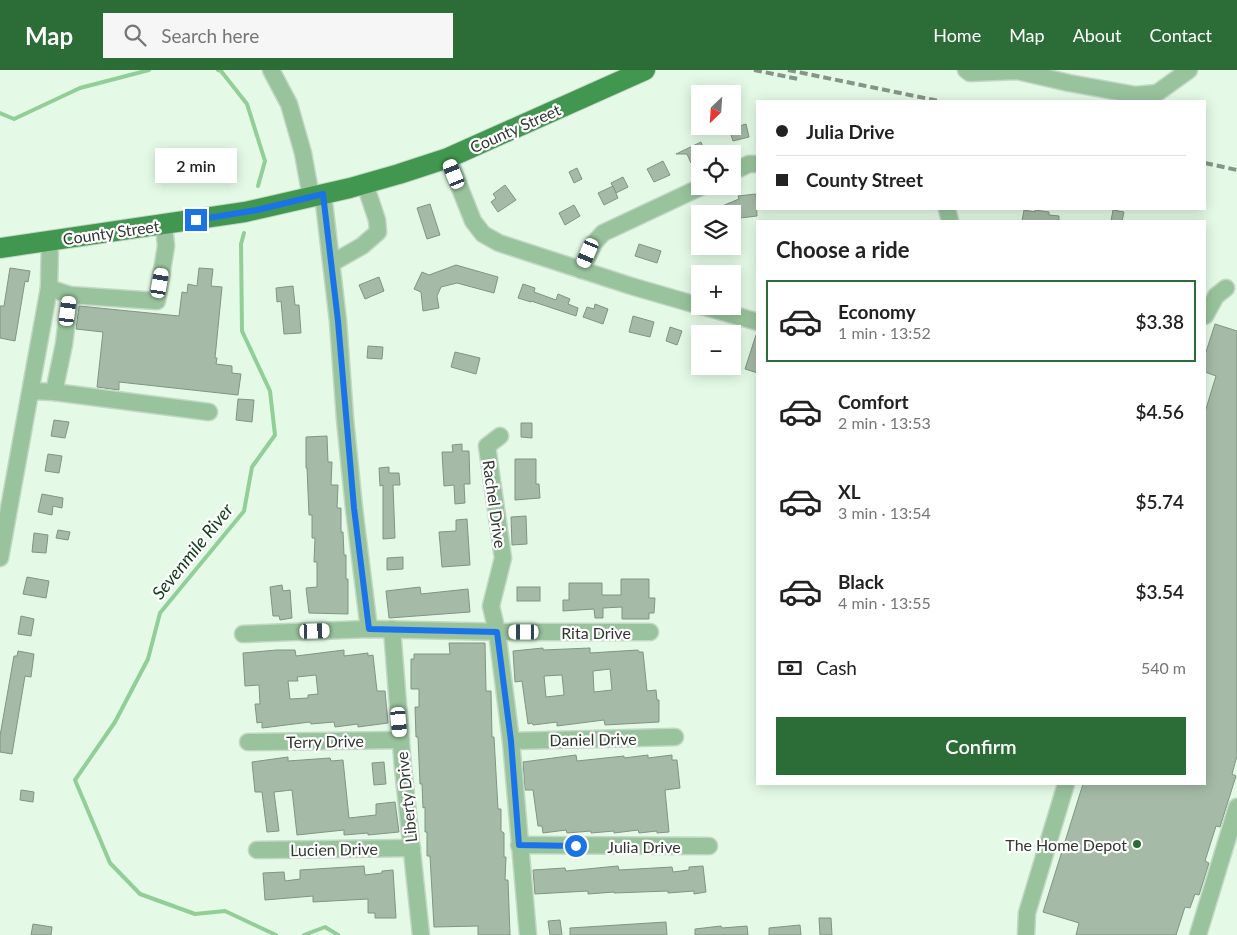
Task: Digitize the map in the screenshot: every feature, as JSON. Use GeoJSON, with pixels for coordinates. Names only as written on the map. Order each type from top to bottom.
{"type":"FeatureCollection","features":[{"type":"Feature","properties":{"kind":"main road","name":"County Street"},"geometry":{"type":"LineString","coordinates":[[0,248],[257,210],[365,184],[448,158],[642,71]]}},
{"type":"Feature","properties":{"kind":"street"},"geometry":{"type":"LineString","coordinates":[[271,70],[289,104],[317,195],[332,263],[354,508],[369,629]]}},
{"type":"Feature","properties":{"kind":"street"},"geometry":{"type":"LineString","coordinates":[[966,70],[970,73],[1017,71],[1136,95],[1157,93],[1189,70]]}},
{"type":"Feature","properties":{"kind":"street"},"geometry":{"type":"LineString","coordinates":[[448,158],[473,221],[483,234],[499,243],[631,286],[691,303]]}},
{"type":"Feature","properties":{"kind":"street"},"geometry":{"type":"LineString","coordinates":[[741,168],[749,164],[756,164]]}},
{"type":"Feature","properties":{"kind":"street"},"geometry":{"type":"LineString","coordinates":[[332,263],[362,246],[378,232],[377,220],[365,184]]}},
{"type":"Feature","properties":{"kind":"street"},"geometry":{"type":"LineString","coordinates":[[581,270],[594,243],[603,233],[691,192]]}},
{"type":"Feature","properties":{"kind":"street"},"geometry":{"type":"LineString","coordinates":[[49,288],[70,295],[157,301],[166,246],[164,224]]}},
{"type":"Feature","properties":{"kind":"street"},"geometry":{"type":"LineString","coordinates":[[0,558],[49,288],[50,241]]}},
{"type":"Feature","properties":{"kind":"street"},"geometry":{"type":"LineString","coordinates":[[1206,314],[1216,296],[1234,288]]}},
{"type":"Feature","properties":{"kind":"street"},"geometry":{"type":"LineString","coordinates":[[54,392],[64,344],[70,295]]}},
{"type":"Feature","properties":{"kind":"street"},"geometry":{"type":"LineString","coordinates":[[733,315],[756,321]]}},
{"type":"Feature","properties":{"kind":"street"},"geometry":{"type":"LineString","coordinates":[[40,341],[64,344]]}},
{"type":"Feature","properties":{"kind":"street"},"geometry":{"type":"LineString","coordinates":[[31,391],[54,392],[209,412]]}},
{"type":"Feature","properties":{"kind":"street","name":"Rachel Drive"},"geometry":{"type":"LineString","coordinates":[[500,436],[487,446],[503,558],[491,606],[497,632],[511,741],[528,935]]}},
{"type":"Feature","properties":{"kind":"street","name":"Rita Drive"},"geometry":{"type":"LineString","coordinates":[[243,634],[369,629],[497,632],[650,632]]}},
{"type":"Feature","properties":{"kind":"street","name":"Liberty Drive"},"geometry":{"type":"LineString","coordinates":[[392,629],[401,740],[421,935]]}},
{"type":"Feature","properties":{"kind":"street","name":"Daniel Drive"},"geometry":{"type":"LineString","coordinates":[[511,741],[675,737]]}},
{"type":"Feature","properties":{"kind":"street","name":"Terry Drive"},"geometry":{"type":"LineString","coordinates":[[248,742],[401,740]]}},
{"type":"Feature","properties":{"kind":"street"},"geometry":{"type":"LineString","coordinates":[[1026,935],[1027,913],[1066,785]]}},
{"type":"Feature","properties":{"kind":"street"},"geometry":{"type":"LineString","coordinates":[[1198,935],[1237,807]]}},
{"type":"Feature","properties":{"kind":"street","name":"Julia Drive"},"geometry":{"type":"LineString","coordinates":[[519,845],[709,846]]}},
{"type":"Feature","properties":{"kind":"street","name":"Lucien Drive"},"geometry":{"type":"LineString","coordinates":[[257,850],[412,848]]}},
{"type":"Feature","properties":{"kind":"building"},"geometry":{"type":"Polygon","coordinates":[[[746,124],[749,137],[733,141],[731,135],[741,135],[741,125],[746,124]]]}},
{"type":"Feature","properties":{"kind":"building"},"geometry":{"type":"Polygon","coordinates":[[[691,147],[691,163],[687,154],[676,154],[691,147]]]}},
{"type":"Feature","properties":{"kind":"building"},"geometry":{"type":"Polygon","coordinates":[[[663,161],[670,175],[654,182],[647,169],[663,161]]]}},
{"type":"Feature","properties":{"kind":"building"},"geometry":{"type":"Polygon","coordinates":[[[577,168],[582,179],[574,183],[569,172],[577,168]]]}},
{"type":"Feature","properties":{"kind":"building"},"geometry":{"type":"Polygon","coordinates":[[[623,177],[628,187],[616,193],[611,183],[623,177]]]}},
{"type":"Feature","properties":{"kind":"building"},"geometry":{"type":"Polygon","coordinates":[[[505,185],[516,200],[498,212],[491,202],[496,198],[493,194],[505,185]]]}},
{"type":"Feature","properties":{"kind":"building"},"geometry":{"type":"Polygon","coordinates":[[[613,186],[618,198],[604,205],[598,193],[613,186]]]}},
{"type":"Feature","properties":{"kind":"building"},"geometry":{"type":"Polygon","coordinates":[[[756,194],[757,216],[741,218],[741,205],[725,205],[739,199],[738,196],[756,194]]]}},
{"type":"Feature","properties":{"kind":"building"},"geometry":{"type":"Polygon","coordinates":[[[430,204],[440,235],[427,239],[417,208],[430,204]]]}},
{"type":"Feature","properties":{"kind":"building"},"geometry":{"type":"Polygon","coordinates":[[[574,205],[580,216],[565,225],[559,213],[574,205]]]}},
{"type":"Feature","properties":{"kind":"building"},"geometry":{"type":"Polygon","coordinates":[[[1024,210],[1049,212],[1049,215],[1059,216],[1059,220],[1022,220],[1024,210]]]}},
{"type":"Feature","properties":{"kind":"building"},"geometry":{"type":"Polygon","coordinates":[[[1113,210],[1124,212],[1122,220],[1111,220],[1113,210]]]}},
{"type":"Feature","properties":{"kind":"building"},"geometry":{"type":"Polygon","coordinates":[[[639,244],[661,251],[657,263],[635,256],[639,244]]]}},
{"type":"Feature","properties":{"kind":"building"},"geometry":{"type":"Polygon","coordinates":[[[456,265],[498,277],[494,293],[457,283],[441,287],[437,296],[439,308],[423,311],[421,292],[414,289],[422,272],[429,275],[456,265]]]}},
{"type":"Feature","properties":{"kind":"building"},"geometry":{"type":"Polygon","coordinates":[[[10,268],[30,271],[28,282],[25,281],[15,341],[0,338],[0,306],[4,306],[10,268]]]}},
{"type":"Feature","properties":{"kind":"building"},"geometry":{"type":"Polygon","coordinates":[[[199,268],[213,269],[211,286],[222,287],[215,358],[217,358],[216,364],[232,366],[232,373],[241,374],[238,395],[119,382],[119,390],[97,387],[103,332],[76,329],[79,306],[179,316],[182,292],[187,293],[188,284],[197,286],[199,268]]]}},
{"type":"Feature","properties":{"kind":"building"},"geometry":{"type":"Polygon","coordinates":[[[379,277],[384,291],[365,299],[359,285],[379,277]]]}},
{"type":"Feature","properties":{"kind":"building"},"geometry":{"type":"Polygon","coordinates":[[[523,284],[535,288],[534,292],[556,300],[558,294],[570,299],[568,304],[578,308],[576,316],[518,298],[523,284]]]}},
{"type":"Feature","properties":{"kind":"building"},"geometry":{"type":"Polygon","coordinates":[[[293,286],[295,305],[299,305],[301,333],[284,334],[281,301],[277,302],[276,288],[293,286]]]}},
{"type":"Feature","properties":{"kind":"building"},"geometry":{"type":"Polygon","coordinates":[[[595,304],[608,309],[603,324],[583,317],[587,307],[594,309],[595,304]]]}},
{"type":"Feature","properties":{"kind":"building"},"geometry":{"type":"Polygon","coordinates":[[[633,316],[654,322],[650,337],[629,332],[633,316]]]}},
{"type":"Feature","properties":{"kind":"building","name":"The Home Depot"},"geometry":{"type":"Polygon","coordinates":[[[1215,324],[1237,331],[1237,756],[1232,774],[1236,776],[1220,827],[1216,826],[1205,861],[1209,863],[1199,895],[1195,894],[1190,908],[1185,907],[1176,935],[1076,935],[1079,923],[1043,912],[1083,785],[1206,785],[1206,409],[1216,376],[1206,372],[1206,352],[1215,324]]]}},
{"type":"Feature","properties":{"kind":"building"},"geometry":{"type":"Polygon","coordinates":[[[670,327],[682,331],[677,345],[666,341],[670,327]]]}},
{"type":"Feature","properties":{"kind":"building"},"geometry":{"type":"Polygon","coordinates":[[[756,335],[756,372],[745,369],[756,335]]]}},
{"type":"Feature","properties":{"kind":"building"},"geometry":{"type":"Polygon","coordinates":[[[368,346],[383,347],[382,359],[367,358],[368,346]]]}},
{"type":"Feature","properties":{"kind":"building"},"geometry":{"type":"Polygon","coordinates":[[[455,352],[480,358],[476,374],[451,367],[455,352]]]}},
{"type":"Feature","properties":{"kind":"building"},"geometry":{"type":"Polygon","coordinates":[[[238,399],[254,400],[252,422],[236,420],[238,399]]]}},
{"type":"Feature","properties":{"kind":"building"},"geometry":{"type":"Polygon","coordinates":[[[54,420],[69,422],[65,438],[51,436],[54,420]]]}},
{"type":"Feature","properties":{"kind":"building"},"geometry":{"type":"Polygon","coordinates":[[[521,423],[532,423],[532,438],[521,437],[521,423]]]}},
{"type":"Feature","properties":{"kind":"building"},"geometry":{"type":"Polygon","coordinates":[[[327,436],[328,462],[332,462],[331,485],[338,485],[337,508],[341,508],[341,532],[343,532],[344,555],[346,555],[346,579],[348,579],[348,614],[309,613],[306,588],[317,587],[317,562],[314,562],[315,538],[312,538],[312,515],[309,515],[306,437],[327,436]]]}},
{"type":"Feature","properties":{"kind":"building"},"geometry":{"type":"Polygon","coordinates":[[[462,444],[462,451],[469,451],[470,484],[464,484],[465,503],[455,504],[454,485],[444,486],[442,452],[453,452],[452,445],[462,444]]]}},
{"type":"Feature","properties":{"kind":"building"},"geometry":{"type":"Polygon","coordinates":[[[48,454],[62,456],[59,473],[45,471],[48,454]]]}},
{"type":"Feature","properties":{"kind":"building"},"geometry":{"type":"Polygon","coordinates":[[[515,459],[536,459],[536,484],[539,484],[540,498],[515,500],[515,459]]]}},
{"type":"Feature","properties":{"kind":"building"},"geometry":{"type":"Polygon","coordinates":[[[389,467],[389,473],[399,473],[400,485],[393,485],[395,538],[383,539],[383,485],[380,486],[379,468],[389,467]]]}},
{"type":"Feature","properties":{"kind":"building"},"geometry":{"type":"Polygon","coordinates":[[[42,494],[63,498],[62,508],[53,506],[52,515],[38,512],[42,494]]]}},
{"type":"Feature","properties":{"kind":"building"},"geometry":{"type":"Polygon","coordinates":[[[526,516],[527,544],[512,545],[511,517],[526,516]]]}},
{"type":"Feature","properties":{"kind":"building"},"geometry":{"type":"Polygon","coordinates":[[[467,519],[470,565],[442,567],[439,532],[456,531],[456,520],[467,519]]]}},
{"type":"Feature","properties":{"kind":"building"},"geometry":{"type":"Polygon","coordinates":[[[58,530],[70,532],[68,540],[56,538],[58,530]]]}},
{"type":"Feature","properties":{"kind":"building"},"geometry":{"type":"Polygon","coordinates":[[[34,533],[48,535],[46,553],[32,552],[34,533]]]}},
{"type":"Feature","properties":{"kind":"building"},"geometry":{"type":"Polygon","coordinates":[[[403,557],[403,569],[387,570],[387,558],[403,557]]]}},
{"type":"Feature","properties":{"kind":"building"},"geometry":{"type":"Polygon","coordinates":[[[27,577],[49,581],[46,598],[23,594],[27,577]]]}},
{"type":"Feature","properties":{"kind":"building"},"geometry":{"type":"Polygon","coordinates":[[[621,579],[649,579],[649,598],[655,598],[654,613],[649,613],[649,619],[622,619],[622,607],[603,608],[603,618],[595,618],[594,609],[563,611],[563,600],[569,600],[569,583],[602,583],[602,595],[621,595],[621,579]]]}},
{"type":"Feature","properties":{"kind":"building"},"geometry":{"type":"Polygon","coordinates":[[[282,585],[283,591],[290,590],[292,618],[280,620],[279,616],[273,616],[270,587],[282,585]]]}},
{"type":"Feature","properties":{"kind":"building"},"geometry":{"type":"Polygon","coordinates":[[[420,587],[421,594],[468,589],[470,612],[389,618],[386,591],[420,587]]]}},
{"type":"Feature","properties":{"kind":"building"},"geometry":{"type":"Polygon","coordinates":[[[517,587],[540,587],[540,601],[517,601],[517,587]]]}},
{"type":"Feature","properties":{"kind":"building"},"geometry":{"type":"Polygon","coordinates":[[[21,616],[34,619],[31,636],[18,634],[21,616]]]}},
{"type":"Feature","properties":{"kind":"building"},"geometry":{"type":"Polygon","coordinates":[[[449,643],[485,643],[486,691],[491,691],[492,737],[494,737],[498,809],[501,809],[501,831],[504,833],[505,880],[508,880],[510,935],[478,935],[478,926],[434,927],[430,856],[427,856],[425,807],[423,808],[418,737],[416,737],[415,707],[419,707],[419,689],[411,689],[411,659],[414,659],[414,654],[450,654],[449,643]]]}},
{"type":"Feature","properties":{"kind":"building"},"geometry":{"type":"Polygon","coordinates":[[[543,648],[543,650],[590,648],[590,653],[638,650],[643,652],[647,691],[656,690],[657,700],[659,700],[659,722],[605,725],[604,720],[557,726],[557,722],[528,724],[522,681],[515,682],[513,651],[543,648]],[[610,669],[593,671],[594,692],[612,690],[610,669]],[[562,675],[544,676],[546,697],[564,695],[562,675]]]}},
{"type":"Feature","properties":{"kind":"building"},"geometry":{"type":"Polygon","coordinates":[[[295,650],[296,656],[344,650],[344,656],[368,653],[368,656],[373,655],[377,691],[385,691],[388,723],[358,727],[358,724],[335,727],[334,722],[311,724],[310,722],[262,728],[262,722],[257,723],[255,704],[260,704],[259,685],[245,686],[243,653],[295,650]],[[316,675],[297,677],[298,681],[288,681],[290,699],[308,698],[308,695],[318,694],[316,675]]]}},
{"type":"Feature","properties":{"kind":"building"},"geometry":{"type":"Polygon","coordinates":[[[18,651],[34,654],[31,677],[25,676],[12,754],[0,752],[0,736],[14,656],[17,656],[18,651]]]}},
{"type":"Feature","properties":{"kind":"building"},"geometry":{"type":"Polygon","coordinates":[[[576,755],[577,761],[624,756],[624,758],[648,755],[648,758],[672,755],[672,760],[677,760],[680,788],[665,790],[669,832],[639,833],[638,830],[614,833],[614,831],[591,833],[591,831],[567,833],[566,830],[543,833],[542,826],[538,826],[533,790],[525,790],[523,762],[576,755]]]}},
{"type":"Feature","properties":{"kind":"building"},"geometry":{"type":"Polygon","coordinates":[[[288,757],[288,761],[330,758],[331,761],[343,760],[349,818],[376,815],[376,804],[395,802],[399,832],[344,835],[344,830],[297,835],[292,790],[274,792],[279,831],[267,832],[262,792],[255,792],[252,762],[288,757]]]}},
{"type":"Feature","properties":{"kind":"building"},"geometry":{"type":"Polygon","coordinates":[[[384,762],[386,784],[374,785],[372,763],[384,762]]]}},
{"type":"Feature","properties":{"kind":"building"},"geometry":{"type":"Polygon","coordinates":[[[21,790],[34,792],[33,802],[20,800],[21,790]]]}},
{"type":"Feature","properties":{"kind":"building"},"geometry":{"type":"Polygon","coordinates":[[[364,866],[365,875],[393,870],[396,918],[375,918],[375,913],[368,913],[368,899],[313,902],[313,896],[265,900],[263,873],[284,872],[285,881],[300,879],[300,870],[364,866]]]}},
{"type":"Feature","properties":{"kind":"building"},"geometry":{"type":"Polygon","coordinates":[[[618,866],[619,870],[672,867],[673,872],[689,870],[689,867],[703,866],[706,892],[694,894],[694,891],[668,893],[668,891],[588,894],[588,891],[535,894],[533,870],[565,868],[566,871],[618,866]]]}},
{"type":"Feature","properties":{"kind":"building"},"geometry":{"type":"Polygon","coordinates":[[[819,918],[831,918],[832,935],[820,935],[819,918]]]}},
{"type":"Feature","properties":{"kind":"building"},"geometry":{"type":"Polygon","coordinates":[[[560,920],[562,935],[550,935],[548,921],[560,920]]]}},
{"type":"Feature","properties":{"kind":"building"},"geometry":{"type":"Polygon","coordinates":[[[666,922],[667,935],[570,935],[570,928],[666,922]]]}},
{"type":"Feature","properties":{"kind":"building"},"geometry":{"type":"Polygon","coordinates":[[[33,924],[52,927],[51,935],[31,935],[33,924]]]}},
{"type":"Feature","properties":{"kind":"building"},"geometry":{"type":"Polygon","coordinates":[[[800,925],[801,935],[769,935],[769,928],[800,925]]]}},
{"type":"Feature","properties":{"kind":"building"},"geometry":{"type":"Polygon","coordinates":[[[721,926],[722,928],[747,926],[748,935],[695,935],[695,929],[721,926]]]}},
{"type":"Feature","properties":{"kind":"waterway","name":"Sevenmile River"},"geometry":{"type":"LineString","coordinates":[[0,113],[14,119],[80,88],[149,70]]}},
{"type":"Feature","properties":{"kind":"waterway","name":"Sevenmile River"},"geometry":{"type":"LineString","coordinates":[[218,70],[221,71],[247,104],[265,161],[258,186]]}},
{"type":"Feature","properties":{"kind":"waterway","name":"Sevenmile River"},"geometry":{"type":"LineString","coordinates":[[244,233],[241,244],[242,331],[270,391],[275,435],[252,467],[244,511],[160,613],[148,659],[115,722],[75,780],[110,863],[140,894],[195,914],[225,911],[276,935]]}},
{"type":"Feature","properties":{"kind":"waterway","name":"Sevenmile River"},"geometry":{"type":"LineString","coordinates":[[304,935],[325,927],[338,935]]}},
{"type":"Feature","properties":{"kind":"railway"},"geometry":{"type":"LineString","coordinates":[[754,70],[798,79]]}},
{"type":"Feature","properties":{"kind":"railway"},"geometry":{"type":"LineString","coordinates":[[788,70],[934,100]]}},
{"type":"Feature","properties":{"kind":"railway"},"geometry":{"type":"LineString","coordinates":[[1206,163],[1237,170]]}},
{"type":"Feature","properties":{"kind":"place","name":"The Home Depot"},"geometry":{"type":"Point","coordinates":[1137,844]}},
{"type":"Feature","properties":{"kind":"route"},"geometry":{"type":"LineString","coordinates":[[196,220],[257,210],[323,194],[338,321],[354,508],[369,629],[497,632],[511,741],[519,845],[576,846]]}}]}
